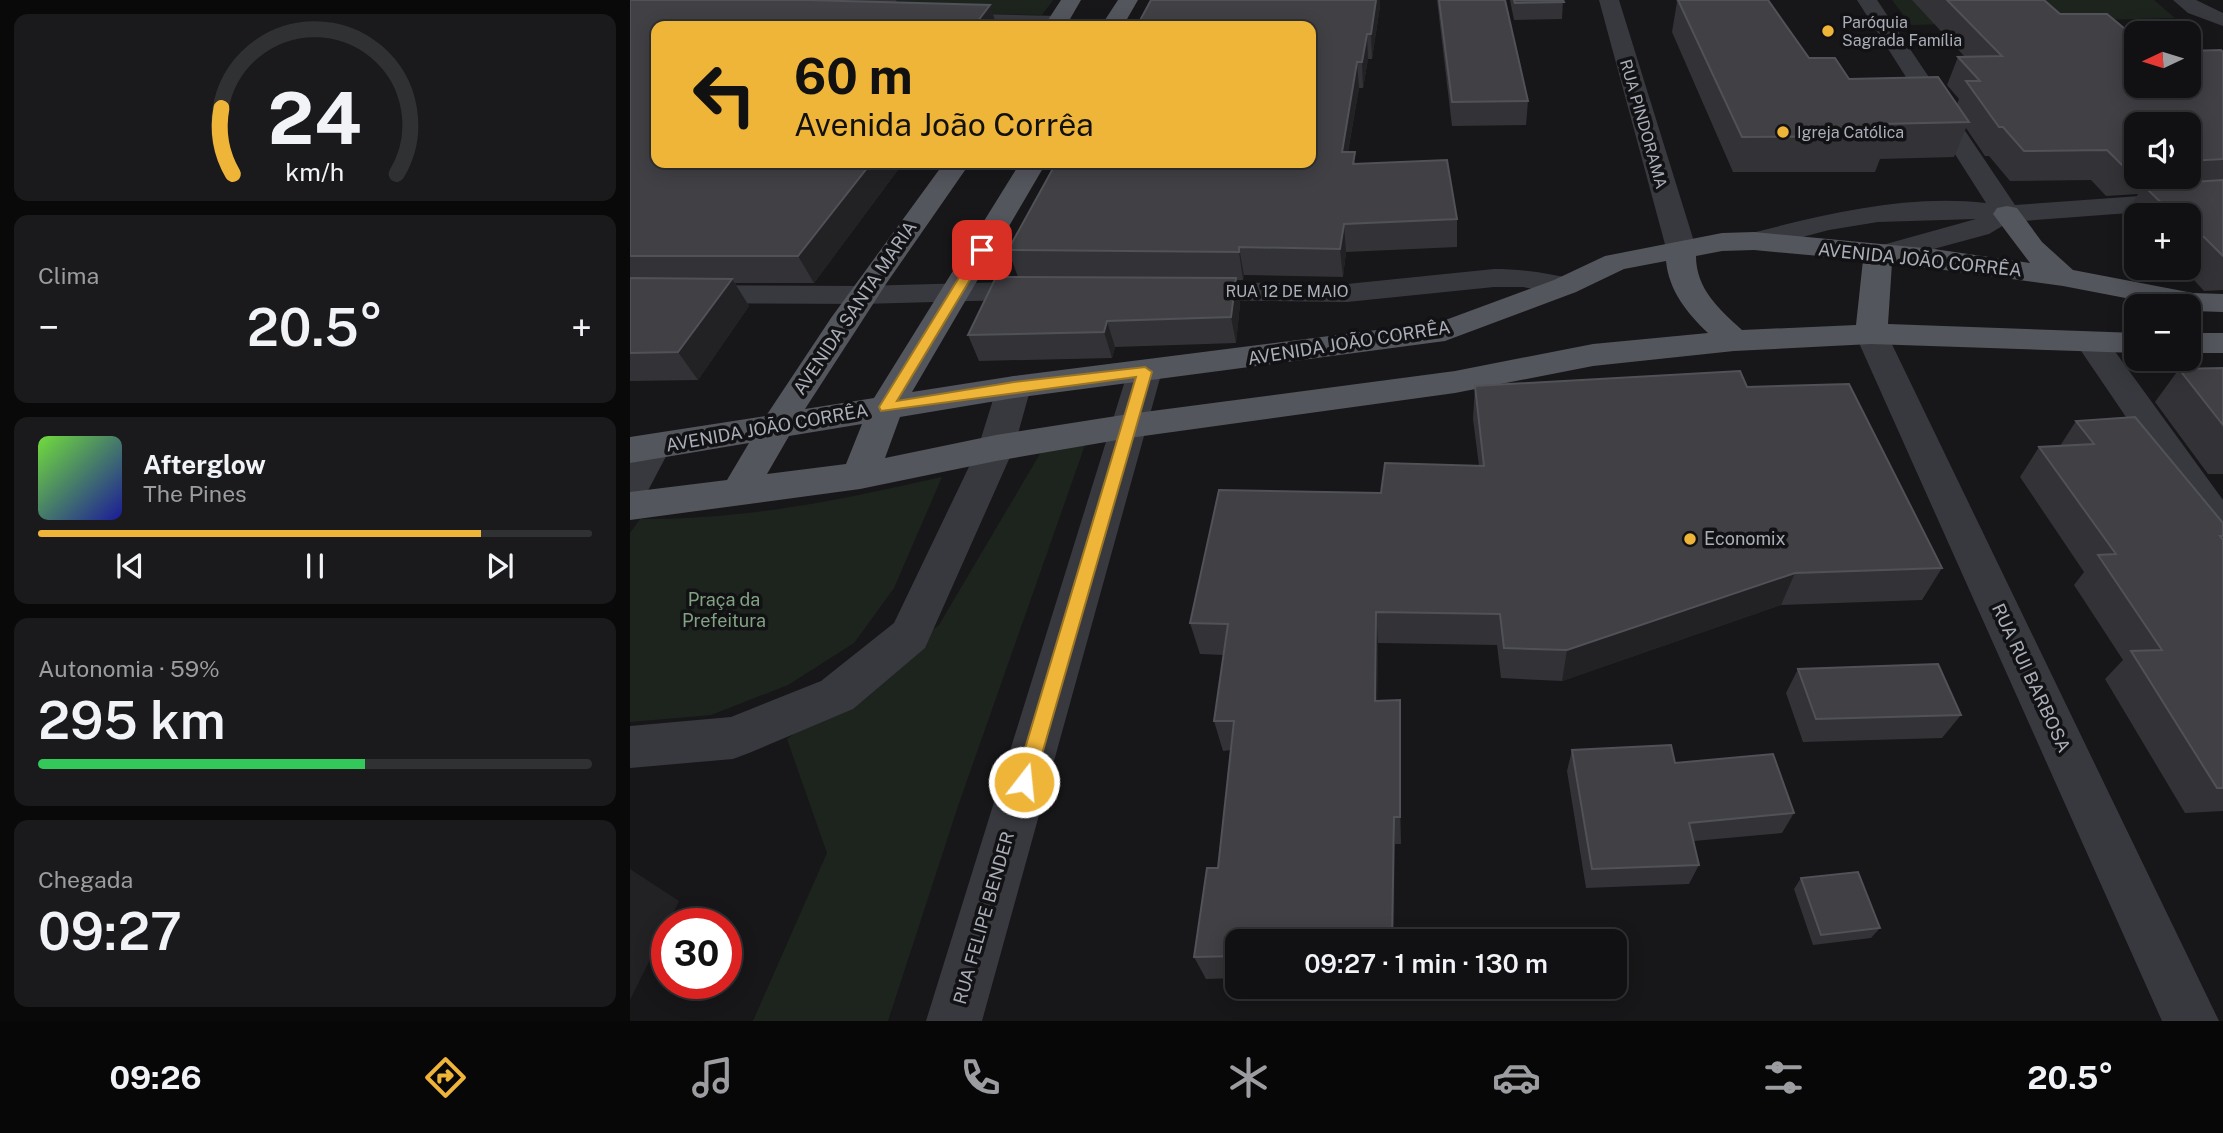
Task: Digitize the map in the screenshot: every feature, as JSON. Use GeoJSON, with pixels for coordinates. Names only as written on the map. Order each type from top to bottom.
{"type":"FeatureCollection","features":[{"type":"Feature","properties":{"kind":"main road"},"geometry":{"type":"LineString","coordinates":[[1058,21],[1071,0]]}},
{"type":"Feature","properties":{"kind":"main road"},"geometry":{"type":"LineString","coordinates":[[1115,21],[1128,0]]}},
{"type":"Feature","properties":{"kind":"main road","name":"AVENIDA SANTA MARIA"},"geometry":{"type":"LineString","coordinates":[[738,493],[774,428],[861,295],[953,168]]}},
{"type":"Feature","properties":{"kind":"main road"},"geometry":{"type":"LineString","coordinates":[[860,476],[886,407],[1030,168]]}},
{"type":"Feature","properties":{"kind":"main road"},"geometry":{"type":"LineString","coordinates":[[2007,214],[2022,239],[2039,258],[2063,277]]}},
{"type":"Feature","properties":{"kind":"main road","name":"AVENIDA JOÃO CORRÊA"},"geometry":{"type":"LineString","coordinates":[[642,448],[1014,387],[1445,331],[1565,286],[1616,262],[1722,242],[1754,241],[1878,255],[1934,258],[2063,277],[2193,302],[2223,303]]}},
{"type":"Feature","properties":{"kind":"main road"},"geometry":{"type":"LineString","coordinates":[[1681,248],[1679,267],[1684,284],[1695,301],[1734,341]]}},
{"type":"Feature","properties":{"kind":"main road"},"geometry":{"type":"LineString","coordinates":[[1871,334],[1878,255]]}},
{"type":"Feature","properties":{"kind":"main road"},"geometry":{"type":"LineString","coordinates":[[630,506],[860,476],[996,448],[1129,426],[1454,382],[1593,355],[1734,341],[1871,334],[2124,343]]}},
{"type":"Feature","properties":{"kind":"main road"},"geometry":{"type":"LineString","coordinates":[[2201,343],[2223,343]]}},
{"type":"Feature","properties":{"kind":"street","name":"RUA PINDORAMA"},"geometry":{"type":"LineString","coordinates":[[1609,0],[1681,248]]}},
{"type":"Feature","properties":{"kind":"street"},"geometry":{"type":"LineString","coordinates":[[1867,0],[2007,214]]}},
{"type":"Feature","properties":{"kind":"street"},"geometry":{"type":"LineString","coordinates":[[2183,0],[2195,9],[2223,20]]}},
{"type":"Feature","properties":{"kind":"street"},"geometry":{"type":"LineString","coordinates":[[923,19],[976,21]]}},
{"type":"Feature","properties":{"kind":"street"},"geometry":{"type":"LineString","coordinates":[[1754,241],[1828,222],[1878,214],[1964,209],[2007,214],[2223,198]]}},
{"type":"Feature","properties":{"kind":"street"},"geometry":{"type":"LineString","coordinates":[[1878,255],[1979,228],[2007,214]]}},
{"type":"Feature","properties":{"kind":"street","name":"RUA 12 DE MAIO"},"geometry":{"type":"LineString","coordinates":[[1158,291],[1347,293],[1494,278],[1523,278],[1565,286]]}},
{"type":"Feature","properties":{"kind":"street"},"geometry":{"type":"LineString","coordinates":[[630,294],[861,295],[1078,290]]}},
{"type":"Feature","properties":{"kind":"street","name":"RUA RUI BARBOSA"},"geometry":{"type":"LineString","coordinates":[[1871,334],[2191,1021]]}},
{"type":"Feature","properties":{"kind":"street"},"geometry":{"type":"LineString","coordinates":[[2091,342],[2219,518]]}},
{"type":"Feature","properties":{"kind":"street","name":"RUA FELIPE BENDER"},"geometry":{"type":"LineString","coordinates":[[954,1021],[1145,372]]}},
{"type":"Feature","properties":{"kind":"street"},"geometry":{"type":"LineString","coordinates":[[630,747],[733,738],[837,695],[910,635],[996,448],[1014,387]]}},
{"type":"Feature","properties":{"kind":"street"},"geometry":{"type":"LineString","coordinates":[[630,490],[642,448]]}},
{"type":"Feature","properties":{"kind":"green space"},"geometry":{"type":"Polygon","coordinates":[[[754,0],[1053,0],[1042,15],[744,8],[754,0]]]}},
{"type":"Feature","properties":{"kind":"green space"},"geometry":{"type":"Polygon","coordinates":[[[1892,0],[2154,0],[2175,18],[1911,25],[1892,0]]]}},
{"type":"Feature","properties":{"kind":"green space"},"geometry":{"type":"Polygon","coordinates":[[[1047,442],[1085,445],[958,806],[888,1021],[753,1021],[827,853],[787,739],[939,625],[1047,442]]]}},
{"type":"Feature","properties":{"kind":"green space","name":"Praça da Prefeitura"},"geometry":{"type":"Polygon","coordinates":[[[942,477],[894,588],[854,643],[788,685],[711,715],[630,722],[630,533],[640,519],[718,516],[792,507],[942,477]]]}},
{"type":"Feature","properties":{"kind":"building"},"geometry":{"type":"Polygon","coordinates":[[[630,0],[806,0],[990,5],[978,21],[651,21],[651,168],[867,168],[798,256],[630,256],[630,0]]]}},
{"type":"Feature","properties":{"kind":"building"},"geometry":{"type":"Polygon","coordinates":[[[1151,0],[1376,0],[1371,34],[1367,34],[1362,62],[1357,62],[1342,152],[1355,152],[1353,164],[1447,160],[1457,219],[1344,224],[1340,249],[1239,247],[1239,252],[1008,250],[1053,168],[1316,168],[1316,21],[1140,21],[1151,0]]]}},
{"type":"Feature","properties":{"kind":"building"},"geometry":{"type":"Polygon","coordinates":[[[1439,0],[1505,0],[1528,101],[1452,102],[1439,0]]]}},
{"type":"Feature","properties":{"kind":"building"},"geometry":{"type":"Polygon","coordinates":[[[1514,0],[1563,0],[1564,2],[1515,3],[1514,0]]]}},
{"type":"Feature","properties":{"kind":"building"},"geometry":{"type":"Polygon","coordinates":[[[1678,0],[1768,0],[1809,58],[1835,58],[1849,79],[1938,77],[1969,122],[1880,124],[1888,136],[1742,137],[1678,0]]]}},
{"type":"Feature","properties":{"kind":"building"},"geometry":{"type":"Polygon","coordinates":[[[1947,0],[2044,0],[2060,14],[2107,14],[2124,28],[2124,98],[2202,98],[2202,51],[2221,50],[2223,159],[2201,160],[2201,112],[2124,112],[2124,166],[2107,150],[2024,151],[2003,127],[1999,127],[1966,81],[1980,81],[1958,57],[2002,56],[1947,0]]]}},
{"type":"Feature","properties":{"kind":"building"},"geometry":{"type":"Polygon","coordinates":[[[2223,180],[2223,256],[2201,237],[2201,203],[2162,203],[2147,189],[2201,189],[2201,181],[2223,180]]]}},
{"type":"Feature","properties":{"kind":"building"},"geometry":{"type":"Polygon","coordinates":[[[996,277],[1236,278],[1231,317],[1107,321],[1104,332],[968,335],[996,277]]]}},
{"type":"Feature","properties":{"kind":"building"},"geometry":{"type":"Polygon","coordinates":[[[630,278],[732,279],[678,352],[630,353],[630,278]]]}},
{"type":"Feature","properties":{"kind":"building"},"geometry":{"type":"Polygon","coordinates":[[[2201,368],[2223,368],[2223,425],[2181,371],[2201,371],[2201,368]]]}},
{"type":"Feature","properties":{"kind":"building"},"geometry":{"type":"Polygon","coordinates":[[[1740,371],[1747,387],[1849,384],[1942,568],[1795,573],[1567,650],[1504,648],[1500,614],[1376,612],[1375,701],[1400,700],[1400,817],[1394,817],[1392,929],[1225,929],[1225,956],[1194,957],[1207,868],[1218,868],[1234,721],[1214,721],[1228,624],[1190,623],[1219,490],[1381,493],[1385,463],[1484,466],[1475,386],[1740,371]]]}},
{"type":"Feature","properties":{"kind":"building"},"geometry":{"type":"Polygon","coordinates":[[[2135,417],[2223,523],[2223,536],[2220,536],[2223,540],[2223,788],[2217,788],[2131,651],[2162,650],[2098,555],[2116,554],[2039,447],[2094,444],[2076,421],[2135,417]]]}},
{"type":"Feature","properties":{"kind":"building"},"geometry":{"type":"Polygon","coordinates":[[[1938,664],[1961,715],[1816,719],[1798,669],[1938,664]]]}},
{"type":"Feature","properties":{"kind":"building"},"geometry":{"type":"Polygon","coordinates":[[[1671,745],[1675,763],[1773,754],[1794,813],[1689,823],[1699,865],[1592,869],[1572,750],[1671,745]]]}},
{"type":"Feature","properties":{"kind":"building"},"geometry":{"type":"Polygon","coordinates":[[[1858,872],[1880,928],[1821,935],[1801,878],[1858,872]]]}},
{"type":"Feature","properties":{"kind":"place","name":"Paróquia Sagrada Família"},"geometry":{"type":"Point","coordinates":[1828,31]}},
{"type":"Feature","properties":{"kind":"place","name":"Igreja Católica"},"geometry":{"type":"Point","coordinates":[1783,132]}},
{"type":"Feature","properties":{"kind":"place","name":"Economix"},"geometry":{"type":"Point","coordinates":[1690,539]}},
{"type":"Feature","properties":{"kind":"route"},"geometry":{"type":"LineString","coordinates":[[982,250],[886,407],[1014,387],[1145,372],[1024,782]]}}]}
